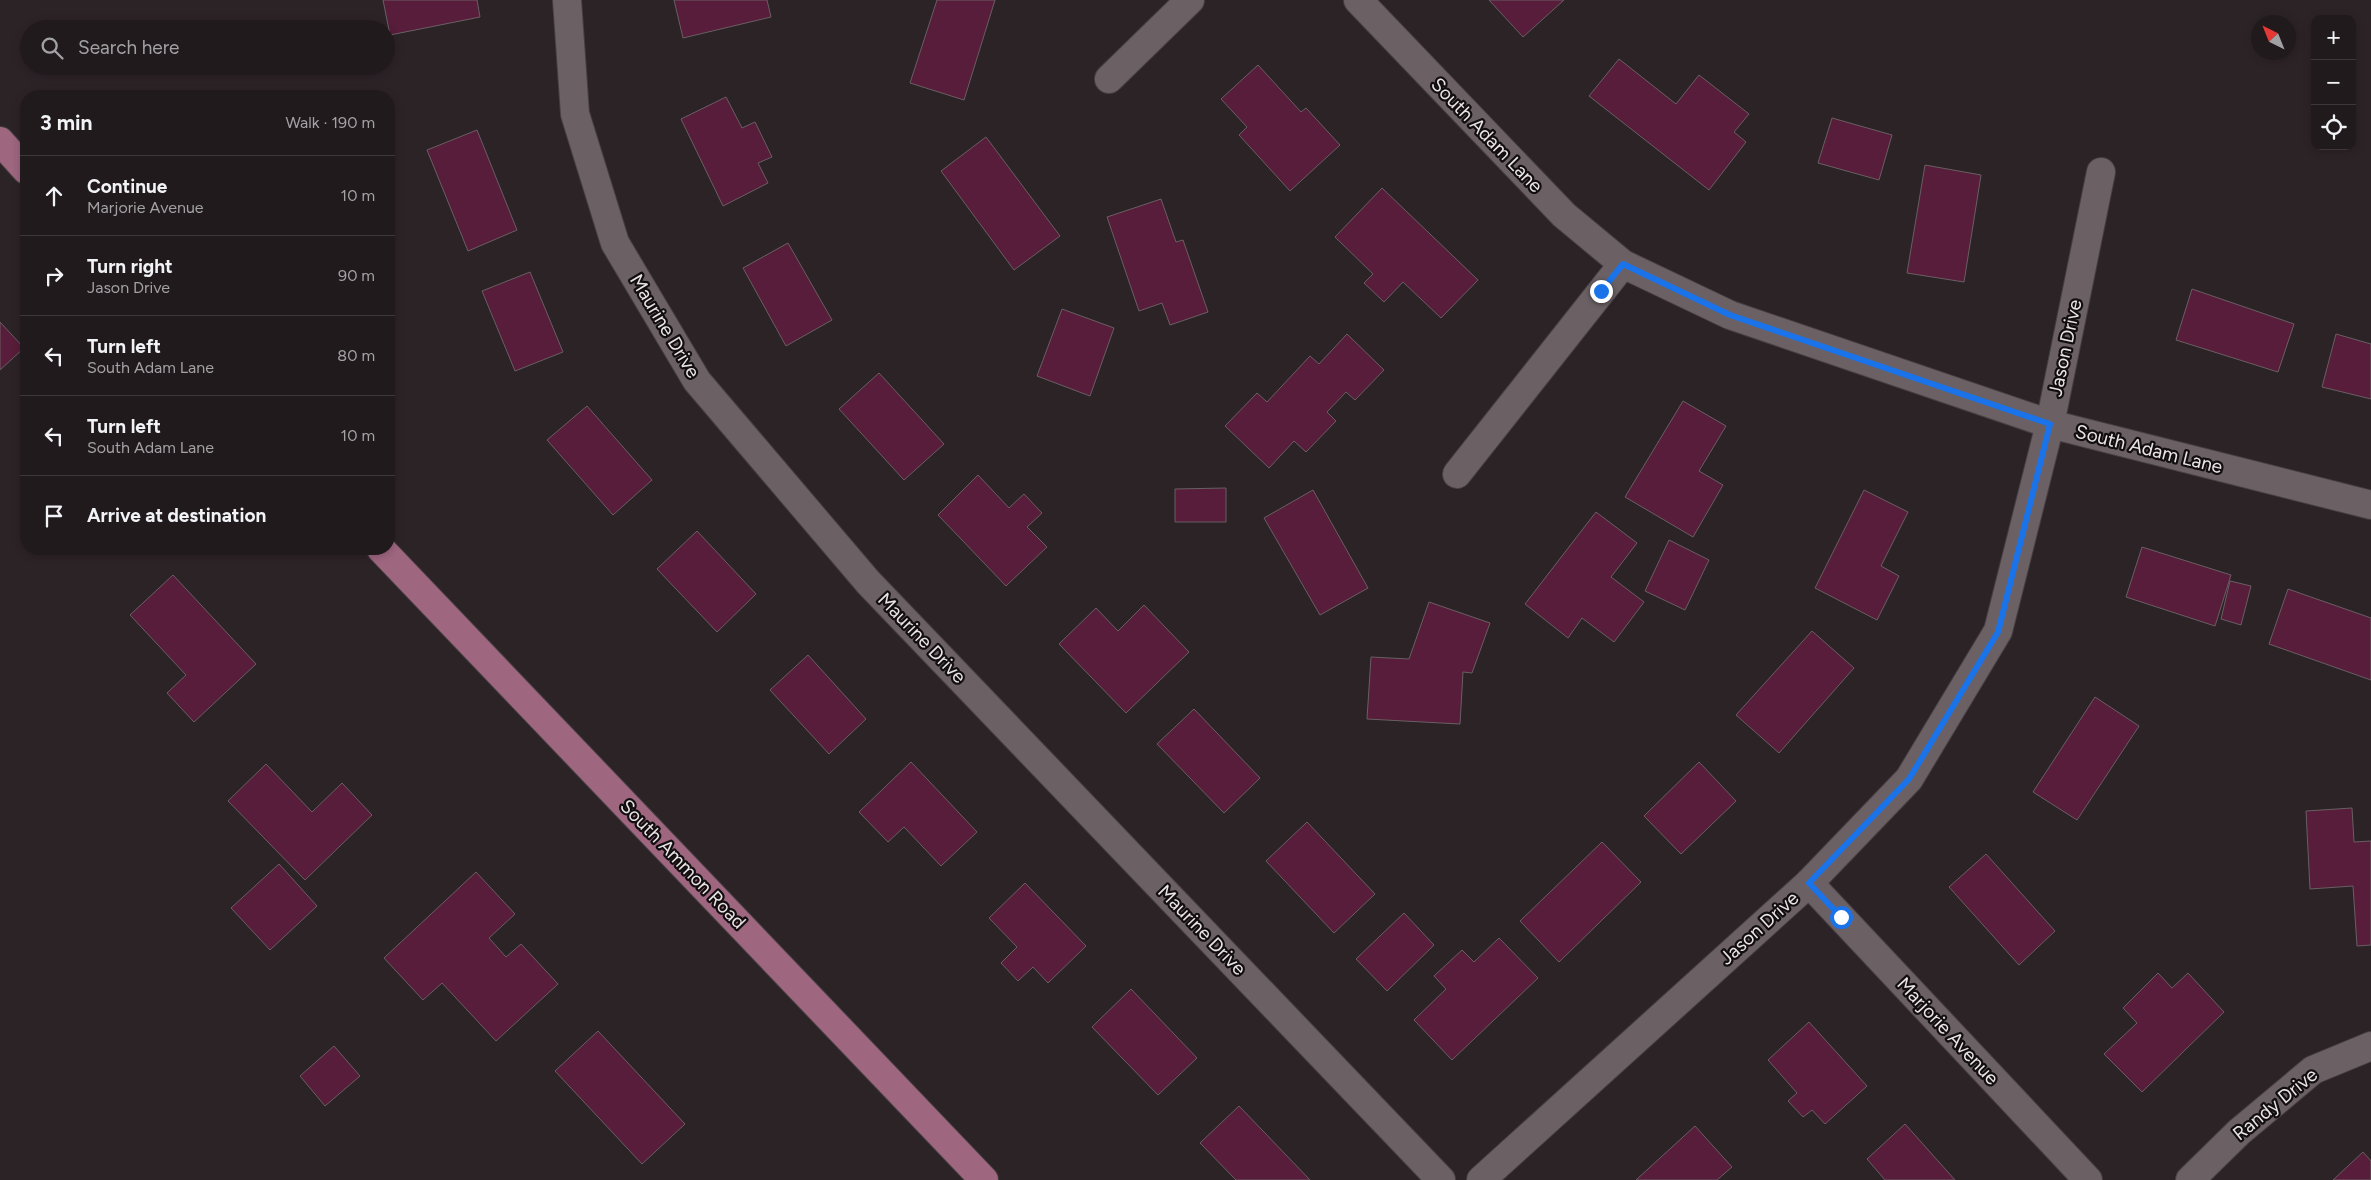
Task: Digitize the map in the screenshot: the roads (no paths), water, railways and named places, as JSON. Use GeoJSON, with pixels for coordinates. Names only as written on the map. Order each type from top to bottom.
{"type":"FeatureCollection","features":[{"type":"Feature","properties":{"kind":"main road"},"geometry":{"type":"LineString","coordinates":[[0,141],[20,163]]}},
{"type":"Feature","properties":{"kind":"main road","name":"South Ammon Road"},"geometry":{"type":"LineString","coordinates":[[388,555],[984,1180]]}},
{"type":"Feature","properties":{"kind":"street","name":"Maurine Drive"},"geometry":{"type":"LineString","coordinates":[[567,0],[575,114],[615,243],[697,381],[868,582],[1441,1180]]}},
{"type":"Feature","properties":{"kind":"street"},"geometry":{"type":"LineString","coordinates":[[1110,79],[1190,0]]}},
{"type":"Feature","properties":{"kind":"street","name":"South Adam Lane"},"geometry":{"type":"LineString","coordinates":[[1358,0],[1564,216],[1623,264],[1730,315],[2050,424],[2371,505]]}},
{"type":"Feature","properties":{"kind":"street","name":"Jason Drive"},"geometry":{"type":"LineString","coordinates":[[1481,1180],[1809,883],[1909,779],[1998,632],[2050,424],[2101,172]]}},
{"type":"Feature","properties":{"kind":"street"},"geometry":{"type":"LineString","coordinates":[[1457,474],[1623,264]]}},
{"type":"Feature","properties":{"kind":"street","name":"Marjorie Avenue"},"geometry":{"type":"LineString","coordinates":[[1809,883],[2088,1180]]}},
{"type":"Feature","properties":{"kind":"street","name":"Randy Drive"},"geometry":{"type":"LineString","coordinates":[[2190,1180],[2239,1132],[2313,1070],[2371,1046]]}}]}
